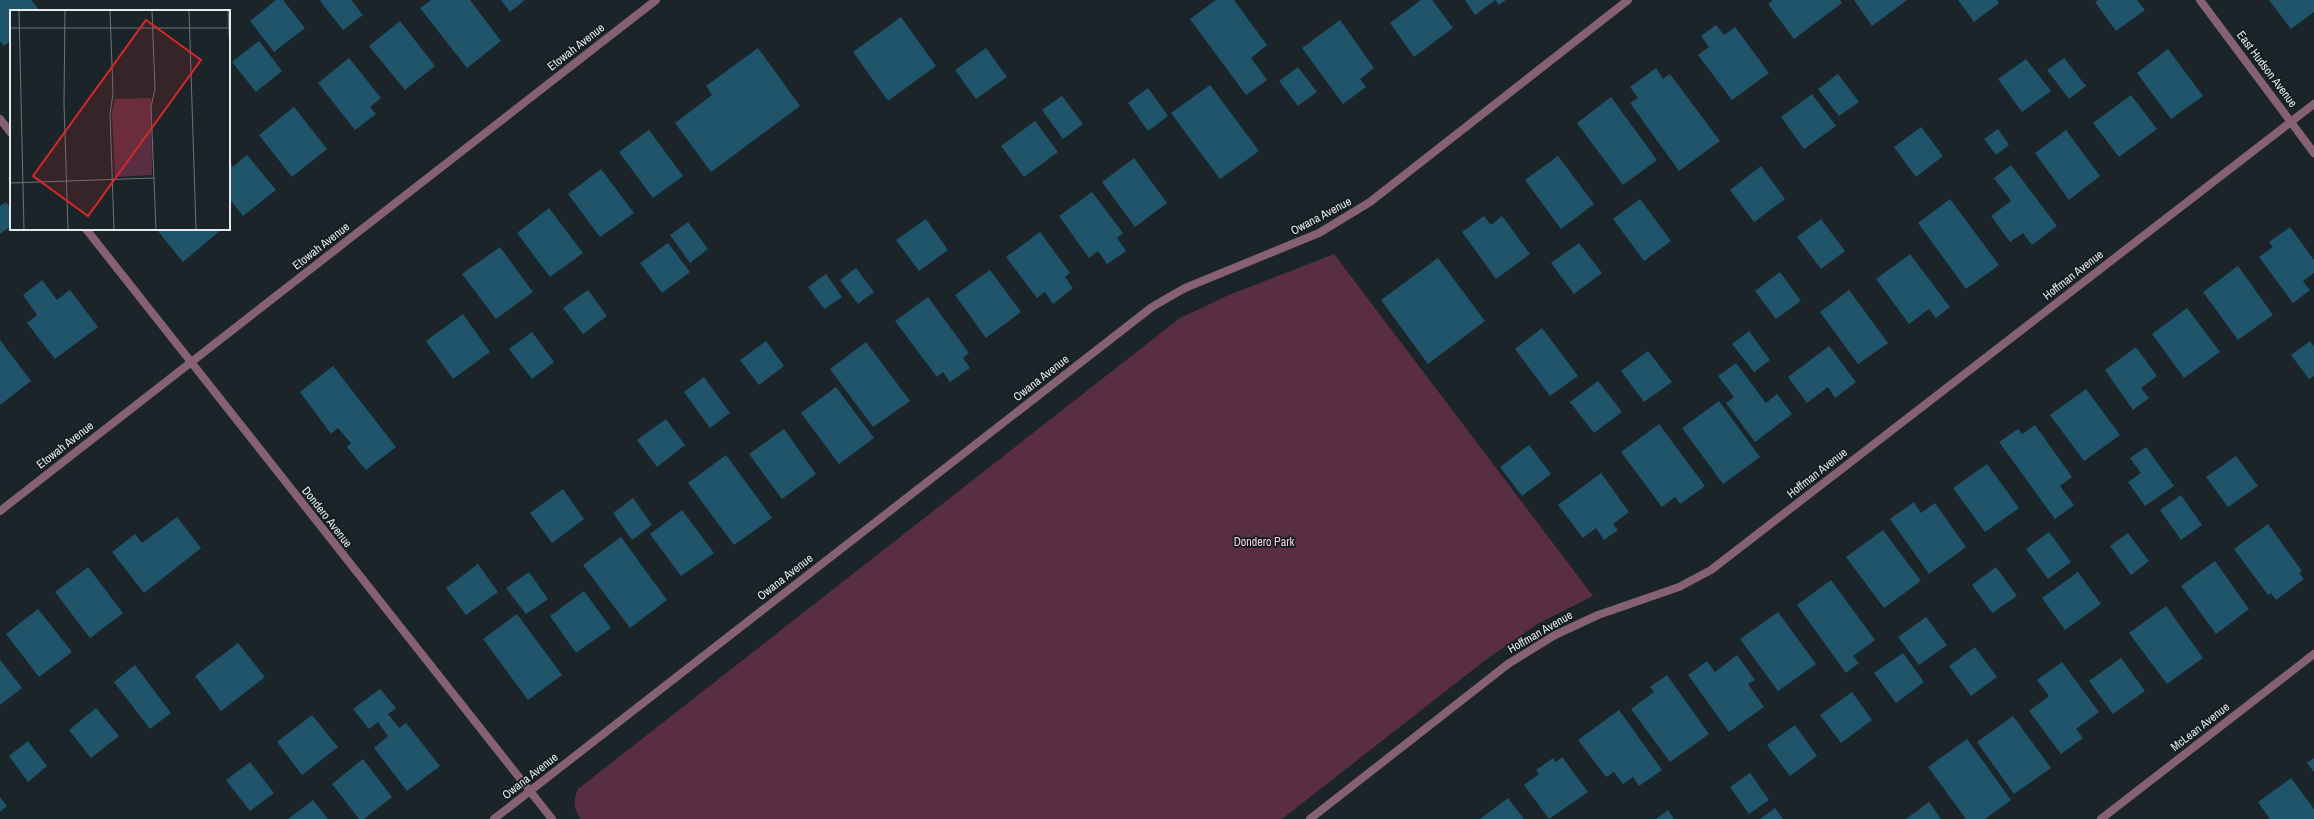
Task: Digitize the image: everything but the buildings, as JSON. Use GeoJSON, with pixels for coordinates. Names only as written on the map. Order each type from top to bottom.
{"type":"FeatureCollection","features":[{"type":"Feature","properties":{"kind":"street","name":"Etowah Avenue"},"geometry":{"type":"LineString","coordinates":[[0,511],[656,0]]}},
{"type":"Feature","properties":{"kind":"street","name":"Owana Avenue"},"geometry":{"type":"LineString","coordinates":[[494,819],[1152,307],[1185,288],[1319,233],[1370,202],[1628,0]]}},
{"type":"Feature","properties":{"kind":"street","name":"East Hudson Avenue"},"geometry":{"type":"LineString","coordinates":[[2200,0],[2314,153]]}},
{"type":"Feature","properties":{"kind":"street","name":"Hoffman Avenue"},"geometry":{"type":"LineString","coordinates":[[1310,819],[1515,660],[1555,635],[1598,615],[1679,587],[1711,570],[2314,104]]}},
{"type":"Feature","properties":{"kind":"street"},"geometry":{"type":"LineString","coordinates":[[0,119],[10,132]]}},
{"type":"Feature","properties":{"kind":"street","name":"Dondero Avenue"},"geometry":{"type":"LineString","coordinates":[[87,230],[190,363],[552,819]]}},
{"type":"Feature","properties":{"kind":"street","name":"McLean Avenue"},"geometry":{"type":"LineString","coordinates":[[2101,819],[2314,654]]}},
{"type":"Feature","properties":{"kind":"green space","name":"Dondero Park"},"geometry":{"type":"Polygon","coordinates":[[[1334,254],[1593,596],[1539,623],[1488,658],[1282,819],[581,819],[575,808],[575,798],[578,789],[1180,318],[1229,295],[1334,254]]]}}]}
